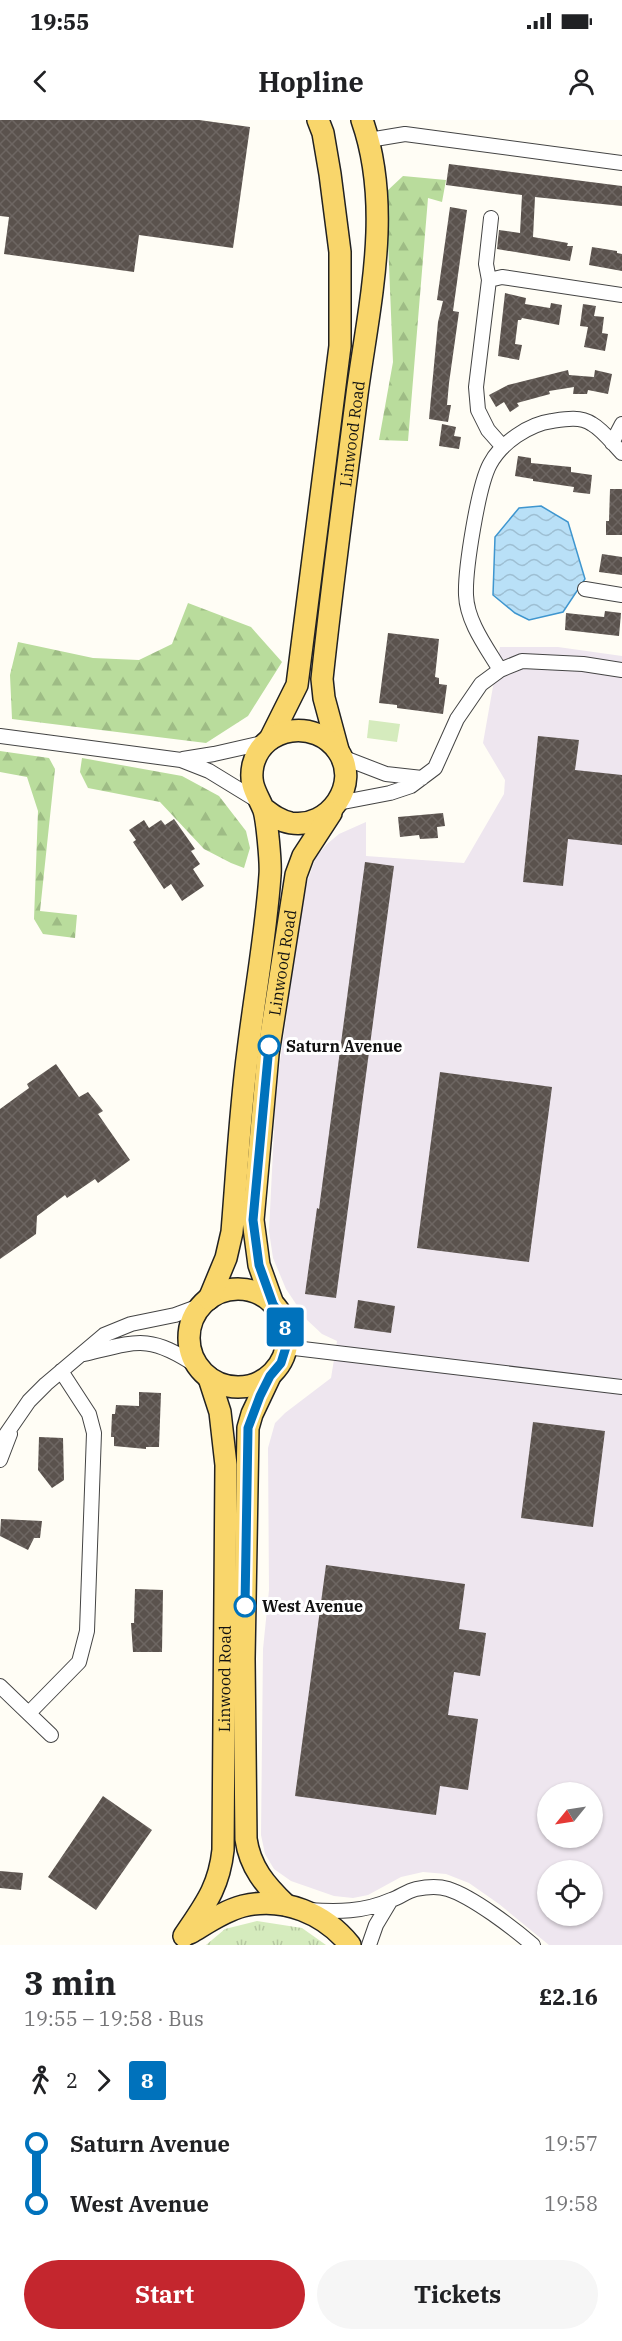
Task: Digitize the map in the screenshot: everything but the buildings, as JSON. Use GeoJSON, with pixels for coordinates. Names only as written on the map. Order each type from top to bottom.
{"type":"FeatureCollection","features":[{"type":"Feature","properties":{"kind":"main road","name":"Linwood Road"},"geometry":{"type":"LineString","coordinates":[[269,740],[297,685],[340,346],[340,252],[330,174],[323,133],[318,120]]}},
{"type":"Feature","properties":{"kind":"main road","name":"Linwood Road"},"geometry":{"type":"LineString","coordinates":[[340,754],[324,698],[322,679],[377,250],[375,170],[366,130]]}},
{"type":"Feature","properties":{"kind":"main road"},"geometry":{"type":"LineString","coordinates":[[298,729],[313,732],[327,739],[340,754],[346,779],[336,805],[322,818],[307,823],[291,823],[276,818],[261,805],[251,779],[253,764],[269,740],[284,732],[298,729]]}},
{"type":"Feature","properties":{"kind":"main road","name":"Linwood Road"},"geometry":{"type":"LineString","coordinates":[[206,1302],[226,1258],[232,1232],[247,1054],[271,873],[261,805]]}},
{"type":"Feature","properties":{"kind":"main road","name":"Linwood Road"},"geometry":{"type":"LineString","coordinates":[[273,1304],[259,1265],[253,1220],[268,1054],[296,875],[303,856],[336,805]]}},
{"type":"Feature","properties":{"kind":"main road"},"geometry":{"type":"LineString","coordinates":[[230,1290],[246,1290],[260,1295],[273,1304],[282,1317],[287,1332],[286,1347],[281,1363],[270,1376],[256,1384],[240,1388],[224,1385],[203,1372],[190,1350],[189,1333],[194,1318],[206,1302],[230,1290]]}},
{"type":"Feature","properties":{"kind":"main road","name":"Linwood Road"},"geometry":{"type":"LineString","coordinates":[[180,1941],[215,1888],[223,1850],[226,1465],[220,1412],[203,1372]]}},
{"type":"Feature","properties":{"kind":"main road","name":"Linwood Road"},"geometry":{"type":"LineString","coordinates":[[270,1376],[248,1428],[244,1659],[246,1839],[248,1855],[253,1866],[269,1888],[293,1907]]}},
{"type":"Feature","properties":{"kind":"main road"},"geometry":{"type":"LineString","coordinates":[[180,1941],[228,1911],[261,1904],[293,1907],[322,1919],[338,1930],[350,1945]]}},
{"type":"Feature","properties":{"kind":"street"},"geometry":{"type":"LineString","coordinates":[[366,130],[622,163]]}},
{"type":"Feature","properties":{"kind":"street"},"geometry":{"type":"LineString","coordinates":[[491,218],[486,264],[489,280],[476,387],[478,410],[488,429],[503,447]]}},
{"type":"Feature","properties":{"kind":"street"},"geometry":{"type":"LineString","coordinates":[[489,280],[502,276],[622,295]]}},
{"type":"Feature","properties":{"kind":"street"},"geometry":{"type":"LineString","coordinates":[[500,670],[475,626],[466,597],[470,553],[481,490],[490,464],[503,447],[525,431],[544,422],[577,418],[593,424],[617,448]]}},
{"type":"Feature","properties":{"kind":"street"},"geometry":{"type":"LineString","coordinates":[[617,448],[622,424]]}},
{"type":"Feature","properties":{"kind":"street"},"geometry":{"type":"LineString","coordinates":[[585,589],[622,594]]}},
{"type":"Feature","properties":{"kind":"street"},"geometry":{"type":"LineString","coordinates":[[336,805],[411,786],[435,768],[457,718],[481,684],[500,670],[522,661],[583,664],[622,670]]}},
{"type":"Feature","properties":{"kind":"street"},"geometry":{"type":"LineString","coordinates":[[0,736],[181,760],[208,771],[261,805]]}},
{"type":"Feature","properties":{"kind":"street"},"geometry":{"type":"LineString","coordinates":[[181,760],[269,740]]}},
{"type":"Feature","properties":{"kind":"street"},"geometry":{"type":"LineString","coordinates":[[340,754],[386,774],[422,778]]}},
{"type":"Feature","properties":{"kind":"street"},"geometry":{"type":"LineString","coordinates":[[0,1443],[29,1401],[95,1342],[115,1329],[175,1315],[206,1302]]}},
{"type":"Feature","properties":{"kind":"street"},"geometry":{"type":"LineString","coordinates":[[84,1354],[126,1344],[151,1342],[173,1351],[203,1372]]}},
{"type":"Feature","properties":{"kind":"street"},"geometry":{"type":"LineString","coordinates":[[286,1347],[622,1387]]}},
{"type":"Feature","properties":{"kind":"street"},"geometry":{"type":"LineString","coordinates":[[29,1713],[79,1662],[87,1631],[94,1433],[88,1414],[61,1371]]}},
{"type":"Feature","properties":{"kind":"street"},"geometry":{"type":"LineString","coordinates":[[0,1460],[19,1414]]}},
{"type":"Feature","properties":{"kind":"street"},"geometry":{"type":"LineString","coordinates":[[0,1686],[51,1735]]}},
{"type":"Feature","properties":{"kind":"street"},"geometry":{"type":"LineString","coordinates":[[293,1907],[354,1911],[391,1900],[405,1892],[432,1887],[448,1889],[467,1898],[533,1945]]}},
{"type":"Feature","properties":{"kind":"street"},"geometry":{"type":"LineString","coordinates":[[369,1945],[376,1925],[391,1900]]}},
{"type":"Feature","properties":{"kind":"shaded area"},"geometry":{"type":"Polygon","coordinates":[[[500,647],[558,647],[622,656],[622,1945],[549,1945],[469,1883],[446,1874],[423,1872],[401,1877],[368,1895],[353,1898],[334,1896],[291,1881],[274,1869],[265,1854],[261,1835],[263,1649],[269,1590],[268,1448],[275,1423],[331,1378],[337,1341],[322,1334],[306,1319],[286,1289],[273,1258],[269,1231],[276,1090],[304,891],[316,857],[327,844],[339,834],[366,822],[366,856],[464,863],[504,794],[505,780],[483,743],[500,647]]]}},
{"type":"Feature","properties":{"kind":"green space"},"geometry":{"type":"Polygon","coordinates":[[[403,176],[446,180],[442,202],[428,198],[408,441],[379,440],[393,362],[386,192],[403,176]]]}},
{"type":"Feature","properties":{"kind":"green space"},"geometry":{"type":"Polygon","coordinates":[[[188,603],[251,627],[282,662],[248,716],[206,743],[12,719],[10,675],[18,642],[93,658],[139,660],[172,644],[188,603]]]}},
{"type":"Feature","properties":{"kind":"green space"},"geometry":{"type":"Polygon","coordinates":[[[369,720],[400,724],[397,742],[367,738],[369,720]]]}},
{"type":"Feature","properties":{"kind":"green space"},"geometry":{"type":"Polygon","coordinates":[[[0,751],[49,758],[55,769],[40,911],[77,915],[75,938],[43,934],[34,919],[38,811],[27,777],[0,772],[0,751]]]}},
{"type":"Feature","properties":{"kind":"green space"},"geometry":{"type":"Polygon","coordinates":[[[82,758],[182,776],[219,796],[246,831],[250,848],[244,868],[204,849],[160,802],[88,788],[80,772],[82,758]]]}},
{"type":"Feature","properties":{"kind":"green space"},"geometry":{"type":"Polygon","coordinates":[[[257,1921],[302,1928],[326,1945],[206,1945],[225,1929],[257,1921]]]}},
{"type":"Feature","properties":{"kind":"water"},"geometry":{"type":"Polygon","coordinates":[[[541,506],[568,522],[585,579],[563,612],[529,620],[515,613],[493,595],[495,537],[519,508],[541,506]]]}},
{"type":"Feature","properties":{"kind":"bus line","name":"8"},"geometry":{"type":"LineString","coordinates":[[245,1606],[248,1428],[270,1376],[281,1363],[286,1347],[287,1332],[282,1317],[273,1304],[265,1285],[259,1265],[253,1220],[269,1046]]}},
{"type":"Feature","properties":{"kind":"place","name":"Saturn Avenue"},"geometry":{"type":"Point","coordinates":[269,1046]}},
{"type":"Feature","properties":{"kind":"place","name":"West Avenue"},"geometry":{"type":"Point","coordinates":[245,1606]}}]}
